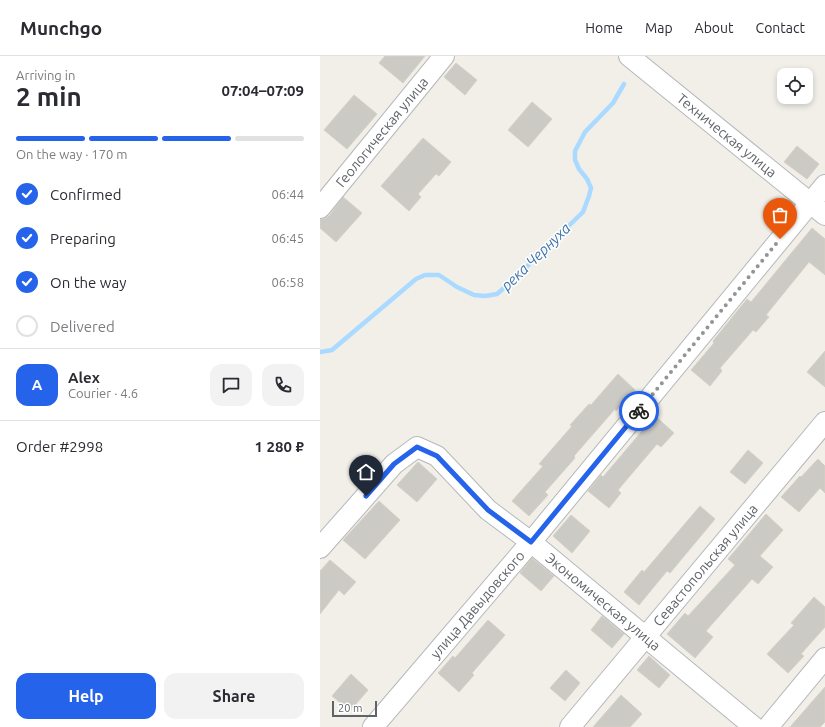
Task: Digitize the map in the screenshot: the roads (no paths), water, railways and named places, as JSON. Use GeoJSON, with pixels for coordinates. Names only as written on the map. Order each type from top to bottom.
{"type":"FeatureCollection","features":[{"type":"Feature","properties":{"kind":"street","name":"Геологическая улица"},"geometry":{"type":"LineString","coordinates":[[320,208],[444,56]]}},
{"type":"Feature","properties":{"kind":"street","name":"Техническая улица"},"geometry":{"type":"LineString","coordinates":[[629,56],[825,215]]}},
{"type":"Feature","properties":{"kind":"street","name":"улица Давыдовского"},"geometry":{"type":"LineString","coordinates":[[373,727],[531,542],[825,185]]}},
{"type":"Feature","properties":{"kind":"street","name":"Севастопольская улица"},"geometry":{"type":"LineString","coordinates":[[570,727],[825,422]]}},
{"type":"Feature","properties":{"kind":"street","name":"Экономическая улица"},"geometry":{"type":"LineString","coordinates":[[320,548],[394,464],[417,447],[437,456],[488,510],[531,542],[754,727]]}},
{"type":"Feature","properties":{"kind":"street"},"geometry":{"type":"LineString","coordinates":[[768,727],[825,658]]}},
{"type":"Feature","properties":{"kind":"waterway","name":"река Чернуха"},"geometry":{"type":"LineString","coordinates":[[320,352],[332,350],[416,279],[425,275],[439,275],[457,287],[474,295],[485,296],[497,294],[512,281],[583,212],[591,188],[575,160],[575,151],[585,132],[613,103],[624,84]]}}]}
